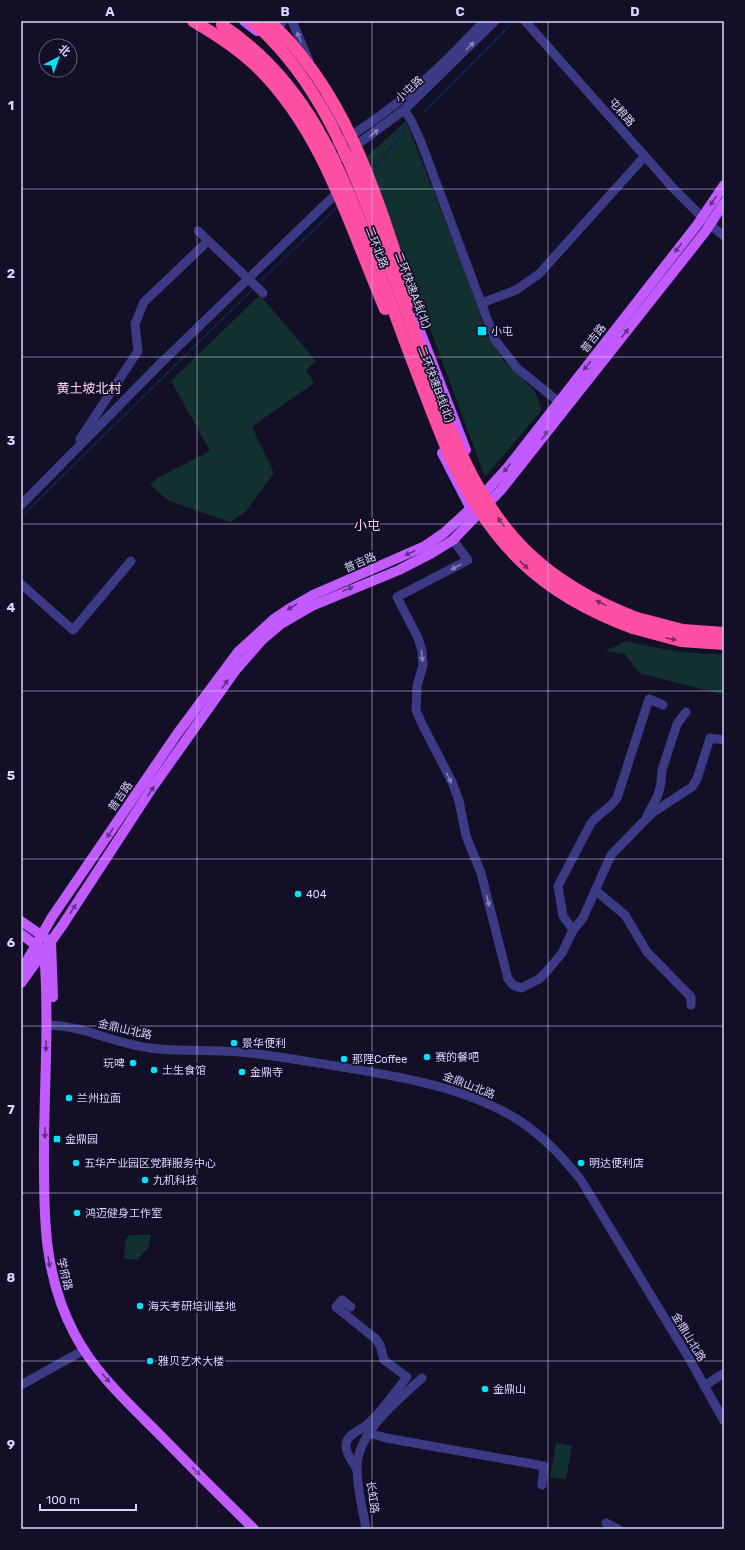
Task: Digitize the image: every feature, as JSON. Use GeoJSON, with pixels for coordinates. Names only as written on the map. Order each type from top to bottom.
{"type":"FeatureCollection","features":[{"type":"Feature","properties":{"kind":"highway"},"geometry":{"type":"LineString","coordinates":[[194,21],[233,46],[259,70],[286,99],[311,138],[335,186],[380,296],[454,450]]}},
{"type":"Feature","properties":{"kind":"highway"},"geometry":{"type":"LineString","coordinates":[[269,21],[295,47],[321,82],[345,124],[360,156],[398,261],[454,450]]}},
{"type":"Feature","properties":{"kind":"highway","name":"二环快速B线(北)"},"geometry":{"type":"LineString","coordinates":[[218,22],[249,45],[276,71],[304,105],[329,148],[353,201],[454,450],[465,488],[484,519],[498,537],[522,563],[551,587],[603,616],[635,623],[681,641],[724,644]]}},
{"type":"Feature","properties":{"kind":"highway","name":"二环快速A线(北)"},"geometry":{"type":"LineString","coordinates":[[255,26],[277,45],[299,71],[320,101],[335,129],[356,178],[454,450]]}},
{"type":"Feature","properties":{"kind":"highway"},"geometry":{"type":"LineString","coordinates":[[635,623],[683,630],[724,633]]}},
{"type":"Feature","properties":{"kind":"main road","name":"二环北路"},"geometry":{"type":"LineString","coordinates":[[203,21],[243,49],[273,78],[300,111],[325,152],[342,188],[438,441],[454,480],[473,513]]}},
{"type":"Feature","properties":{"kind":"main road","name":"二环北路"},"geometry":{"type":"LineString","coordinates":[[244,21],[255,26],[300,74],[319,98],[344,139],[369,194],[459,433],[489,496]]}},
{"type":"Feature","properties":{"kind":"main road","name":"普吉路"},"geometry":{"type":"LineString","coordinates":[[21,971],[40,948],[51,942],[152,788],[235,671],[262,640],[281,624],[312,606],[399,570],[453,540],[473,513],[489,496],[559,402],[702,217],[724,185]]}},
{"type":"Feature","properties":{"kind":"main road","name":"普吉路"},"geometry":{"type":"LineString","coordinates":[[489,496],[502,490],[710,225],[724,203]]}},
{"type":"Feature","properties":{"kind":"main road","name":"普吉路"},"geometry":{"type":"LineString","coordinates":[[21,983],[40,948],[40,935],[181,728],[227,664],[247,643],[274,619],[292,607],[313,595],[426,546],[473,513]]}},
{"type":"Feature","properties":{"kind":"main road"},"geometry":{"type":"LineString","coordinates":[[21,921],[51,942]]}},
{"type":"Feature","properties":{"kind":"main road"},"geometry":{"type":"LineString","coordinates":[[21,934],[40,948]]}},
{"type":"Feature","properties":{"kind":"main road","name":"学府路"},"geometry":{"type":"LineString","coordinates":[[51,942],[45,1232],[49,1267],[58,1297],[84,1350],[118,1392],[254,1529]]}},
{"type":"Feature","properties":{"kind":"main road","name":"学府路"},"geometry":{"type":"LineString","coordinates":[[40,948],[50,1025]]}},
{"type":"Feature","properties":{"kind":"street"},"geometry":{"type":"LineString","coordinates":[[255,26],[262,33],[271,32],[279,27],[283,21]]}},
{"type":"Feature","properties":{"kind":"street"},"geometry":{"type":"LineString","coordinates":[[292,21],[344,139]]}},
{"type":"Feature","properties":{"kind":"street","name":"小屯路"},"geometry":{"type":"LineString","coordinates":[[325,152],[382,115],[430,76],[484,21]]}},
{"type":"Feature","properties":{"kind":"street","name":"小屯路"},"geometry":{"type":"LineString","coordinates":[[330,163],[350,151],[404,110],[495,21]]}},
{"type":"Feature","properties":{"kind":"street","name":"屯粮路"},"geometry":{"type":"LineString","coordinates":[[525,21],[645,156],[710,225]]}},
{"type":"Feature","properties":{"kind":"street"},"geometry":{"type":"LineString","coordinates":[[404,110],[411,120],[421,142],[495,340],[505,355],[533,382],[559,402]]}},
{"type":"Feature","properties":{"kind":"street"},"geometry":{"type":"LineString","coordinates":[[482,303],[516,290],[539,274],[645,156]]}},
{"type":"Feature","properties":{"kind":"street"},"geometry":{"type":"LineString","coordinates":[[21,505],[118,406],[342,188]]}},
{"type":"Feature","properties":{"kind":"street"},"geometry":{"type":"LineString","coordinates":[[710,225],[724,236]]}},
{"type":"Feature","properties":{"kind":"street"},"geometry":{"type":"LineString","coordinates":[[198,231],[263,294]]}},
{"type":"Feature","properties":{"kind":"street"},"geometry":{"type":"LineString","coordinates":[[74,449],[138,351],[135,324],[144,302],[208,241]]}},
{"type":"Feature","properties":{"kind":"street"},"geometry":{"type":"LineString","coordinates":[[107,398],[118,406]]}},
{"type":"Feature","properties":{"kind":"street"},"geometry":{"type":"LineString","coordinates":[[453,540],[468,560],[397,597],[418,638],[422,651],[423,665],[417,686],[416,710],[452,782],[459,801],[466,836],[481,873],[508,979],[513,985],[520,988],[539,978],[562,953],[574,930],[583,918],[611,855],[646,819],[692,787],[697,779],[710,738],[724,740]]}},
{"type":"Feature","properties":{"kind":"street"},"geometry":{"type":"LineString","coordinates":[[21,584],[73,630],[131,561]]}},
{"type":"Feature","properties":{"kind":"street"},"geometry":{"type":"LineString","coordinates":[[574,930],[563,916],[558,886],[591,823],[596,817],[613,804],[617,798],[649,699],[662,705]]}},
{"type":"Feature","properties":{"kind":"street"},"geometry":{"type":"LineString","coordinates":[[646,819],[647,813],[658,795],[662,770],[677,724],[686,712]]}},
{"type":"Feature","properties":{"kind":"street"},"geometry":{"type":"LineString","coordinates":[[595,890],[625,915],[647,952],[692,997],[692,1004]]}},
{"type":"Feature","properties":{"kind":"street","name":"金鼎山北路"},"geometry":{"type":"LineString","coordinates":[[50,1025],[150,1048],[241,1052],[406,1078],[435,1085],[497,1108],[511,1116],[534,1133],[558,1155],[581,1180],[690,1360],[724,1421]]}},
{"type":"Feature","properties":{"kind":"street"},"geometry":{"type":"LineString","coordinates":[[351,1307],[342,1300],[336,1307],[367,1330],[380,1345],[384,1360],[408,1377],[386,1404],[364,1427],[356,1430],[349,1438],[346,1445],[347,1451],[357,1469]]}},
{"type":"Feature","properties":{"kind":"street"},"geometry":{"type":"LineString","coordinates":[[21,1385],[84,1350]]}},
{"type":"Feature","properties":{"kind":"street"},"geometry":{"type":"LineString","coordinates":[[704,1386],[724,1373]]}},
{"type":"Feature","properties":{"kind":"street"},"geometry":{"type":"LineString","coordinates":[[357,1469],[363,1441],[422,1378]]}},
{"type":"Feature","properties":{"kind":"street"},"geometry":{"type":"LineString","coordinates":[[369,1433],[386,1438],[544,1466],[542,1485]]}},
{"type":"Feature","properties":{"kind":"street","name":"长虹路"},"geometry":{"type":"LineString","coordinates":[[357,1469],[366,1529]]}},
{"type":"Feature","properties":{"kind":"street"},"geometry":{"type":"LineString","coordinates":[[606,1523],[618,1529]]}},
{"type":"Feature","properties":{"kind":"green space"},"geometry":{"type":"Polygon","coordinates":[[[406,121],[470,284],[486,333],[504,361],[534,390],[542,410],[485,477],[366,157],[406,121]]]}},
{"type":"Feature","properties":{"kind":"green space"},"geometry":{"type":"Polygon","coordinates":[[[260,295],[316,361],[306,370],[314,383],[252,427],[274,473],[246,511],[231,522],[169,501],[150,485],[159,477],[210,451],[171,381],[260,295]]]}},
{"type":"Feature","properties":{"kind":"green space"},"geometry":{"type":"Polygon","coordinates":[[[627,641],[675,651],[699,654],[724,654],[724,695],[639,673],[625,654],[605,651],[627,641]]]}},
{"type":"Feature","properties":{"kind":"green space"},"geometry":{"type":"Polygon","coordinates":[[[129,1235],[151,1235],[148,1248],[137,1260],[124,1258],[126,1239],[129,1235]]]}},
{"type":"Feature","properties":{"kind":"green space"},"geometry":{"type":"Polygon","coordinates":[[[556,1443],[572,1446],[566,1480],[550,1477],[556,1443]]]}},
{"type":"Feature","properties":{"kind":"waterway"},"geometry":{"type":"LineString","coordinates":[[423,113],[510,25]]}},
{"type":"Feature","properties":{"kind":"waterway"},"geometry":{"type":"LineString","coordinates":[[370,170],[406,131]]}},
{"type":"Feature","properties":{"kind":"waterway"},"geometry":{"type":"LineString","coordinates":[[261,281],[337,207]]}},
{"type":"Feature","properties":{"kind":"waterway"},"geometry":{"type":"LineString","coordinates":[[21,517],[252,290]]}},
{"type":"Feature","properties":{"kind":"place","name":"小屯"},"geometry":{"type":"Point","coordinates":[482,331]}},
{"type":"Feature","properties":{"kind":"place","name":"404"},"geometry":{"type":"Point","coordinates":[298,894]}},
{"type":"Feature","properties":{"kind":"place","name":"景华便利"},"geometry":{"type":"Point","coordinates":[234,1043]}},
{"type":"Feature","properties":{"kind":"place","name":"赛的餐吧"},"geometry":{"type":"Point","coordinates":[427,1057]}},
{"type":"Feature","properties":{"kind":"place","name":"那䧉Coffee"},"geometry":{"type":"Point","coordinates":[344,1059]}},
{"type":"Feature","properties":{"kind":"place","name":"玩啤"},"geometry":{"type":"Point","coordinates":[133,1063]}},
{"type":"Feature","properties":{"kind":"place","name":"土生食馆"},"geometry":{"type":"Point","coordinates":[154,1070]}},
{"type":"Feature","properties":{"kind":"place","name":"金鼎寺"},"geometry":{"type":"Point","coordinates":[242,1072]}},
{"type":"Feature","properties":{"kind":"place","name":"兰州拉面"},"geometry":{"type":"Point","coordinates":[69,1098]}},
{"type":"Feature","properties":{"kind":"place","name":"金鼎园"},"geometry":{"type":"Point","coordinates":[57,1139]}},
{"type":"Feature","properties":{"kind":"place","name":"五华产业园区党群服务中心"},"geometry":{"type":"Point","coordinates":[76,1163]}},
{"type":"Feature","properties":{"kind":"place","name":"明达便利店"},"geometry":{"type":"Point","coordinates":[581,1163]}},
{"type":"Feature","properties":{"kind":"place","name":"九机科技"},"geometry":{"type":"Point","coordinates":[145,1180]}},
{"type":"Feature","properties":{"kind":"place","name":"鸿迈健身工作室"},"geometry":{"type":"Point","coordinates":[77,1213]}},
{"type":"Feature","properties":{"kind":"place","name":"海天考研培训基地"},"geometry":{"type":"Point","coordinates":[140,1306]}},
{"type":"Feature","properties":{"kind":"place","name":"雅贝艺术大楼"},"geometry":{"type":"Point","coordinates":[150,1361]}},
{"type":"Feature","properties":{"kind":"place","name":"金鼎山"},"geometry":{"type":"Point","coordinates":[485,1389]}},
{"type":"Feature","properties":{"kind":"district","name":"黄土坡北村"},"geometry":{"type":"Point","coordinates":[89,388]}},
{"type":"Feature","properties":{"kind":"district","name":"小屯"},"geometry":{"type":"Point","coordinates":[367,525]}}]}
